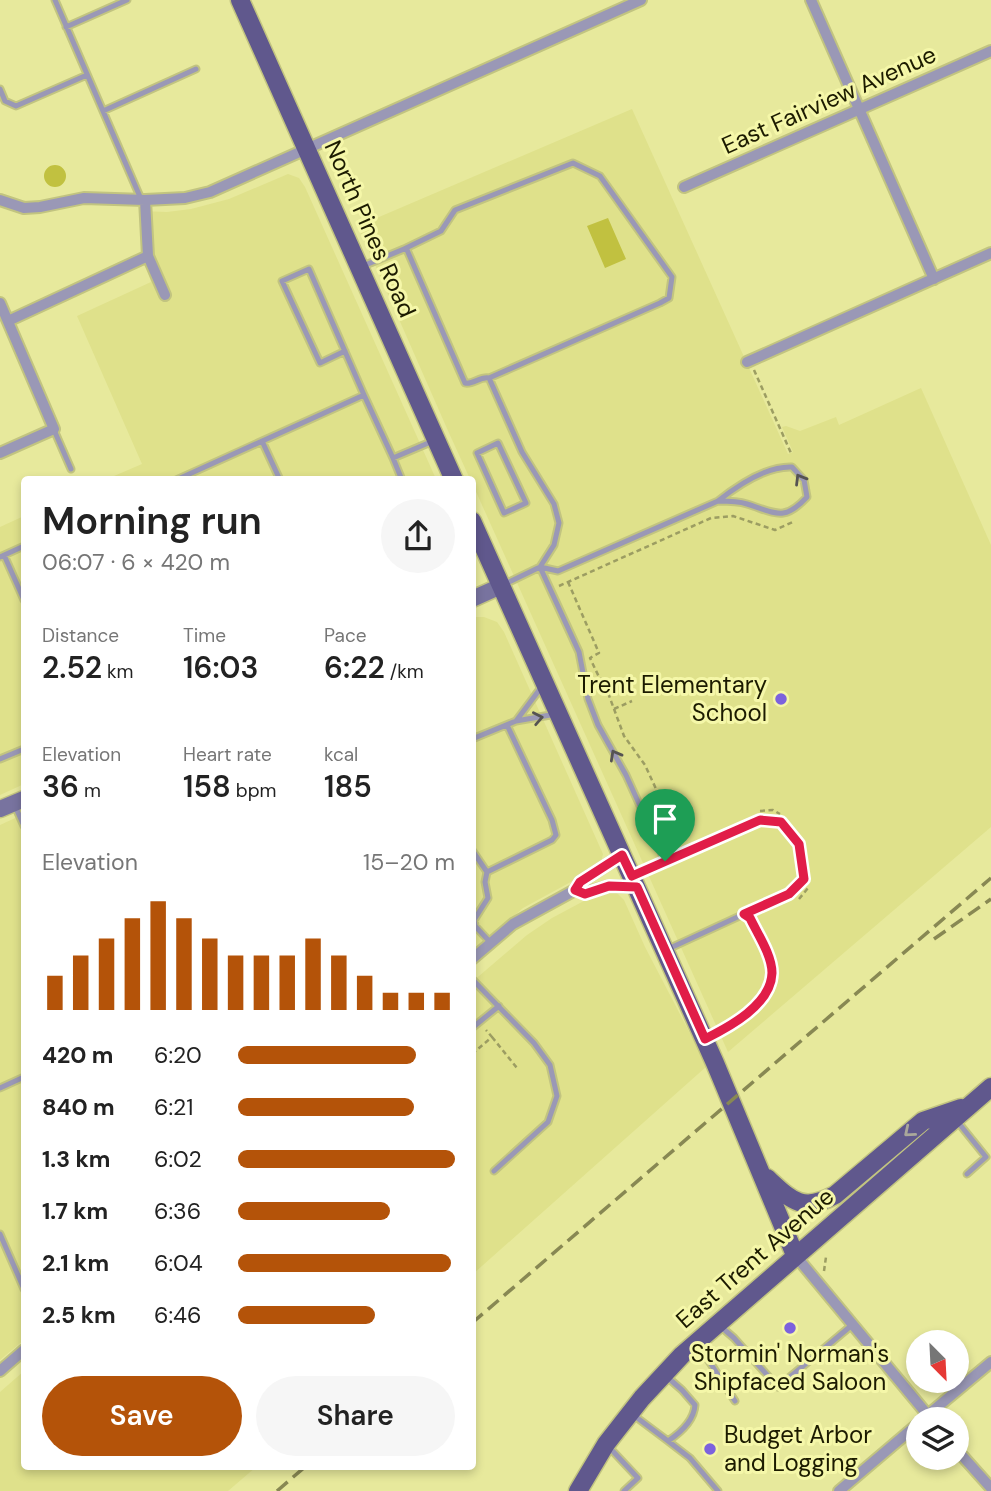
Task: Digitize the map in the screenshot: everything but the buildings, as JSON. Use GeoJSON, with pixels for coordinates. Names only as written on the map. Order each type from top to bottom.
{"type":"FeatureCollection","features":[{"type":"Feature","properties":{"kind":"main road","name":"North Pines Road"},"geometry":{"type":"LineString","coordinates":[[240,0],[452,476]]}},
{"type":"Feature","properties":{"kind":"main road"},"geometry":{"type":"LineString","coordinates":[[476,530],[705,1039],[795,1255]]}},
{"type":"Feature","properties":{"kind":"main road","name":"East Trent Avenue"},"geometry":{"type":"LineString","coordinates":[[578,1491],[606,1444],[663,1374],[717,1322],[990,1090]]}},
{"type":"Feature","properties":{"kind":"main road"},"geometry":{"type":"LineString","coordinates":[[762,1174],[789,1198],[804,1204],[819,1203],[835,1195],[923,1121],[971,1104]]}},
{"type":"Feature","properties":{"kind":"street"},"geometry":{"type":"LineString","coordinates":[[2,201],[24,208],[84,198],[185,198],[210,192],[641,0]]}},
{"type":"Feature","properties":{"kind":"street"},"geometry":{"type":"LineString","coordinates":[[811,0],[934,279]]}},
{"type":"Feature","properties":{"kind":"street","name":"East Fairview Avenue"},"geometry":{"type":"LineString","coordinates":[[684,187],[991,51]]}},
{"type":"Feature","properties":{"kind":"street"},"geometry":{"type":"LineString","coordinates":[[143,200],[148,256],[165,296]]}},
{"type":"Feature","properties":{"kind":"street"},"geometry":{"type":"LineString","coordinates":[[749,361],[991,253]]}},
{"type":"Feature","properties":{"kind":"street"},"geometry":{"type":"LineString","coordinates":[[8,321],[148,256]]}},
{"type":"Feature","properties":{"kind":"street"},"geometry":{"type":"LineString","coordinates":[[0,303],[54,429],[0,453]]}},
{"type":"Feature","properties":{"kind":"street"},"geometry":{"type":"LineString","coordinates":[[476,597],[501,586]]}},
{"type":"Feature","properties":{"kind":"street"},"geometry":{"type":"LineString","coordinates":[[476,956],[513,924],[575,890],[580,882],[622,855]]}},
{"type":"Feature","properties":{"kind":"street"},"geometry":{"type":"LineString","coordinates":[[575,890],[585,894],[634,881]]}},
{"type":"Feature","properties":{"kind":"street"},"geometry":{"type":"LineString","coordinates":[[795,1255],[916,1407]]}},
{"type":"Feature","properties":{"kind":"street"},"geometry":{"type":"LineString","coordinates":[[0,1371],[21,1353]]}},
{"type":"Feature","properties":{"kind":"street"},"geometry":{"type":"LineString","coordinates":[[939,1407],[991,1362]]}},
{"type":"Feature","properties":{"kind":"street"},"geometry":{"type":"LineString","coordinates":[[839,1491],[906,1435]]}},
{"type":"Feature","properties":{"kind":"street"},"geometry":{"type":"LineString","coordinates":[[969,1464],[991,1489]]}},
{"type":"Feature","properties":{"kind":"lane"},"geometry":{"type":"LineString","coordinates":[[55,0],[143,200]]}},
{"type":"Feature","properties":{"kind":"lane"},"geometry":{"type":"LineString","coordinates":[[66,27],[127,0]]}},
{"type":"Feature","properties":{"kind":"lane"},"geometry":{"type":"LineString","coordinates":[[103,111],[196,69]]}},
{"type":"Feature","properties":{"kind":"lane"},"geometry":{"type":"LineString","coordinates":[[0,89],[5,101],[16,106],[87,75]]}},
{"type":"Feature","properties":{"kind":"lane"},"geometry":{"type":"LineString","coordinates":[[360,268],[441,231],[456,210],[573,163],[600,176],[672,277],[669,298],[489,378],[465,383],[407,250],[404,249]]}},
{"type":"Feature","properties":{"kind":"lane"},"geometry":{"type":"LineString","coordinates":[[345,351],[320,363],[282,281],[309,269],[400,476]]}},
{"type":"Feature","properties":{"kind":"lane"},"geometry":{"type":"LineString","coordinates":[[489,378],[522,452],[558,515],[559,523],[554,545],[540,567],[501,586]]}},
{"type":"Feature","properties":{"kind":"lane"},"geometry":{"type":"LineString","coordinates":[[185,476],[364,395]]}},
{"type":"Feature","properties":{"kind":"lane"},"geometry":{"type":"LineString","coordinates":[[54,429],[71,469]]}},
{"type":"Feature","properties":{"kind":"lane"},"geometry":{"type":"LineString","coordinates":[[393,458],[436,439]]}},
{"type":"Feature","properties":{"kind":"lane"},"geometry":{"type":"LineString","coordinates":[[262,441],[278,476]]}},
{"type":"Feature","properties":{"kind":"lane"},"geometry":{"type":"LineString","coordinates":[[498,443],[526,503],[504,513],[477,453],[498,443]]}},
{"type":"Feature","properties":{"kind":"lane"},"geometry":{"type":"LineString","coordinates":[[540,567],[558,571],[719,501],[737,486],[779,467],[792,467],[804,480],[807,497],[794,511],[775,514],[743,503],[719,501]]}},
{"type":"Feature","properties":{"kind":"lane"},"geometry":{"type":"LineString","coordinates":[[21,547],[2,556],[21,585]]}},
{"type":"Feature","properties":{"kind":"lane"},"geometry":{"type":"LineString","coordinates":[[540,567],[579,652],[587,699],[598,725],[626,775],[665,861]]}},
{"type":"Feature","properties":{"kind":"lane"},"geometry":{"type":"LineString","coordinates":[[516,721],[545,682]]}},
{"type":"Feature","properties":{"kind":"lane"},"geometry":{"type":"LineString","coordinates":[[476,737],[516,721],[559,714]]}},
{"type":"Feature","properties":{"kind":"lane"},"geometry":{"type":"LineString","coordinates":[[487,872],[552,840],[556,835],[552,820],[507,724]]}},
{"type":"Feature","properties":{"kind":"lane"},"geometry":{"type":"LineString","coordinates":[[0,759],[21,750]]}},
{"type":"Feature","properties":{"kind":"lane"},"geometry":{"type":"LineString","coordinates":[[13,804],[21,821]]}},
{"type":"Feature","properties":{"kind":"lane"},"geometry":{"type":"LineString","coordinates":[[634,881],[665,861],[760,820],[781,822],[799,844],[804,879],[789,894],[665,950]]}},
{"type":"Feature","properties":{"kind":"lane"},"geometry":{"type":"LineString","coordinates":[[476,856],[487,872],[485,882],[488,898],[476,917]]}},
{"type":"Feature","properties":{"kind":"lane"},"geometry":{"type":"LineString","coordinates":[[705,1039],[746,1016],[770,982],[772,974],[769,959],[750,918],[744,914]]}},
{"type":"Feature","properties":{"kind":"lane"},"geometry":{"type":"LineString","coordinates":[[476,927],[491,943]]}},
{"type":"Feature","properties":{"kind":"lane"},"geometry":{"type":"LineString","coordinates":[[476,982],[534,1043],[551,1065],[557,1096],[548,1122],[494,1171]]}},
{"type":"Feature","properties":{"kind":"lane"},"geometry":{"type":"LineString","coordinates":[[476,1025],[499,1006]]}},
{"type":"Feature","properties":{"kind":"lane"},"geometry":{"type":"LineString","coordinates":[[0,1088],[21,1078]]}},
{"type":"Feature","properties":{"kind":"lane"},"geometry":{"type":"LineString","coordinates":[[955,1118],[986,1157],[967,1174]]}},
{"type":"Feature","properties":{"kind":"lane"},"geometry":{"type":"LineString","coordinates":[[0,1234],[21,1282]]}},
{"type":"Feature","properties":{"kind":"lane"},"geometry":{"type":"LineString","coordinates":[[717,1322],[778,1387],[852,1325]]}},
{"type":"Feature","properties":{"kind":"lane"},"geometry":{"type":"LineString","coordinates":[[694,1344],[709,1361],[735,1401]]}},
{"type":"Feature","properties":{"kind":"lane"},"geometry":{"type":"LineString","coordinates":[[663,1374],[695,1405],[695,1412],[680,1433],[668,1441]]}},
{"type":"Feature","properties":{"kind":"lane"},"geometry":{"type":"LineString","coordinates":[[630,1412],[690,1458],[718,1491]]}},
{"type":"Feature","properties":{"kind":"lane"},"geometry":{"type":"LineString","coordinates":[[606,1444],[638,1478],[624,1491]]}},
{"type":"Feature","properties":{"kind":"path"},"geometry":{"type":"LineString","coordinates":[[749,361],[791,453]]}},
{"type":"Feature","properties":{"kind":"path"},"geometry":{"type":"LineString","coordinates":[[550,590],[711,518],[733,516],[775,530],[793,522]]}},
{"type":"Feature","properties":{"kind":"path"},"geometry":{"type":"LineString","coordinates":[[568,582],[599,653],[590,658],[604,682],[624,736],[645,765],[657,791],[649,803],[649,813]]}},
{"type":"Feature","properties":{"kind":"path"},"geometry":{"type":"LineString","coordinates":[[614,709],[632,701]]}},
{"type":"Feature","properties":{"kind":"path"},"geometry":{"type":"LineString","coordinates":[[751,813],[773,810],[784,816]]}},
{"type":"Feature","properties":{"kind":"path"},"geometry":{"type":"LineString","coordinates":[[799,899],[810,885]]}},
{"type":"Feature","properties":{"kind":"path"},"geometry":{"type":"LineString","coordinates":[[486,1030],[517,1068]]}},
{"type":"Feature","properties":{"kind":"path"},"geometry":{"type":"LineString","coordinates":[[476,1051],[492,1037]]}},
{"type":"Feature","properties":{"kind":"path"},"geometry":{"type":"LineString","coordinates":[[824,1271],[826,1257]]}},
{"type":"Feature","properties":{"kind":"shaded area","name":"Trent Elementary School"},"geometry":{"type":"Polygon","coordinates":[[[632,109],[788,454],[793,452],[782,427],[800,431],[836,417],[839,425],[921,388],[991,545],[991,827],[728,1052],[476,492],[476,476],[469,476],[358,226],[632,109]]]}},
{"type":"Feature","properties":{"kind":"shaded area"},"geometry":{"type":"Polygon","coordinates":[[[55,165],[63,168],[66,176],[63,184],[55,187],[47,184],[44,176],[47,168],[55,165]]]}},
{"type":"Feature","properties":{"kind":"shaded area"},"geometry":{"type":"Polygon","coordinates":[[[288,174],[299,178],[435,476],[114,476],[142,464],[77,316],[151,282],[142,254],[140,211],[191,209],[229,199],[288,174]]]}},
{"type":"Feature","properties":{"kind":"shaded area"},"geometry":{"type":"Polygon","coordinates":[[[608,218],[626,259],[605,268],[587,226],[608,218]]]}},
{"type":"Feature","properties":{"kind":"shaded area"},"geometry":{"type":"Polygon","coordinates":[[[21,517],[21,785],[0,795],[0,527],[21,517]]]}},
{"type":"Feature","properties":{"kind":"shaded area"},"geometry":{"type":"Polygon","coordinates":[[[476,617],[497,622],[504,632],[603,854],[600,866],[523,908],[476,949],[476,617]]]}},
{"type":"Feature","properties":{"kind":"shaded area"},"geometry":{"type":"Polygon","coordinates":[[[21,815],[21,1342],[0,1360],[0,825],[21,815]]]}},
{"type":"Feature","properties":{"kind":"shaded area"},"geometry":{"type":"Polygon","coordinates":[[[609,891],[617,893],[624,900],[645,947],[707,1066],[476,1271],[476,979],[527,935],[595,895],[609,891]]]}},
{"type":"Feature","properties":{"kind":"shaded area"},"geometry":{"type":"Polygon","coordinates":[[[21,1374],[21,1470],[252,1470],[228,1491],[0,1491],[0,1392],[21,1374]]]}},
{"type":"Feature","properties":{"kind":"railway"},"geometry":{"type":"LineString","coordinates":[[476,1320],[991,878]]}},
{"type":"Feature","properties":{"kind":"railway"},"geometry":{"type":"LineString","coordinates":[[934,939],[991,899]]}},
{"type":"Feature","properties":{"kind":"railway"},"geometry":{"type":"LineString","coordinates":[[277,1491],[301,1470]]}},
{"type":"Feature","properties":{"kind":"place","name":"Trent Elementary School"},"geometry":{"type":"Point","coordinates":[781,699]}},
{"type":"Feature","properties":{"kind":"place","name":"Stormin' Norman's Shipfaced Saloon"},"geometry":{"type":"Point","coordinates":[790,1328]}},
{"type":"Feature","properties":{"kind":"place","name":"Budget Arbor and Logging"},"geometry":{"type":"Point","coordinates":[710,1449]}},
{"type":"Feature","properties":{"kind":"route"},"geometry":{"type":"LineString","coordinates":[[760,820],[781,822],[799,844],[804,879],[789,894],[744,914],[750,918],[769,959],[772,974],[766,991],[746,1016],[705,1039],[637,887],[609,886],[585,894],[575,890],[580,882],[622,855],[632,876],[665,861],[760,820]]}}]}
